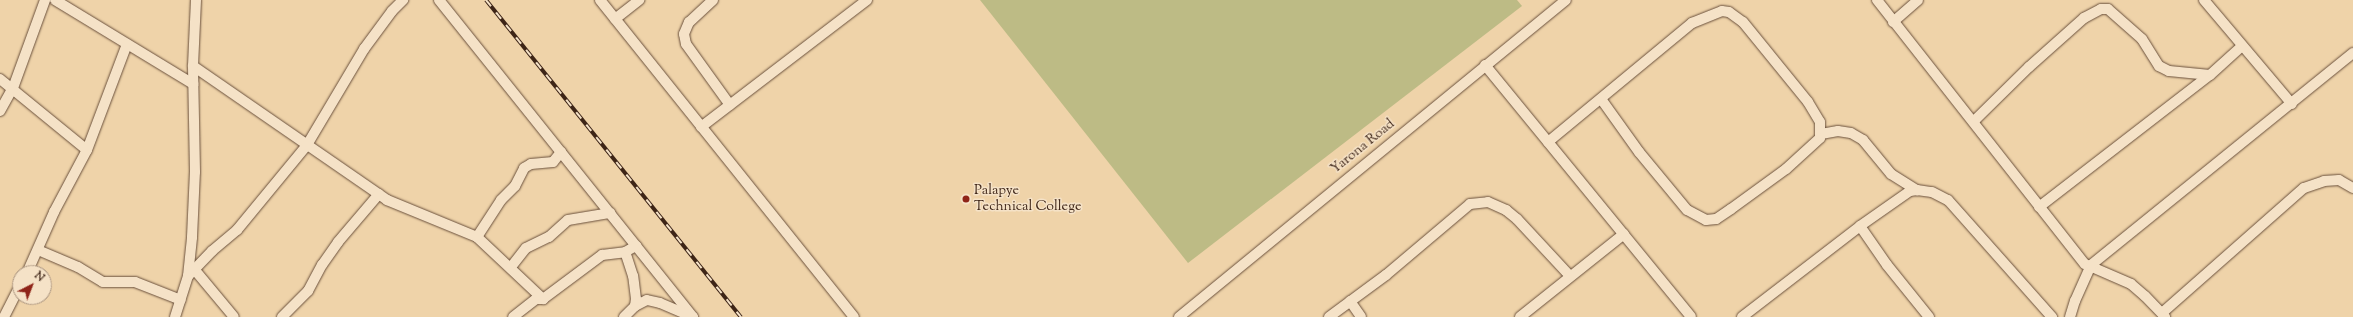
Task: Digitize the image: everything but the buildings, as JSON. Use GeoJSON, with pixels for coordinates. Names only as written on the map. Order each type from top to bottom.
{"type":"FeatureCollection","features":[{"type":"Feature","properties":{"kind":"street"},"geometry":{"type":"LineString","coordinates":[[0,111],[13,88],[45,0]]}},
{"type":"Feature","properties":{"kind":"street"},"geometry":{"type":"LineString","coordinates":[[55,0],[193,84]]}},
{"type":"Feature","properties":{"kind":"street"},"geometry":{"type":"LineString","coordinates":[[175,317],[191,272],[195,172],[193,66],[196,0]]}},
{"type":"Feature","properties":{"kind":"street"},"geometry":{"type":"LineString","coordinates":[[191,272],[237,230],[307,145],[364,49],[392,11],[403,0]]}},
{"type":"Feature","properties":{"kind":"street"},"geometry":{"type":"LineString","coordinates":[[439,0],[693,317]]}},
{"type":"Feature","properties":{"kind":"street"},"geometry":{"type":"LineString","coordinates":[[600,0],[854,317]]}},
{"type":"Feature","properties":{"kind":"street"},"geometry":{"type":"LineString","coordinates":[[615,19],[639,0]]}},
{"type":"Feature","properties":{"kind":"street"},"geometry":{"type":"LineString","coordinates":[[713,0],[689,22],[684,34],[692,54],[730,105]]}},
{"type":"Feature","properties":{"kind":"street"},"geometry":{"type":"LineString","coordinates":[[701,127],[867,0]]}},
{"type":"Feature","properties":{"kind":"street","name":"Yarona Road"},"geometry":{"type":"LineString","coordinates":[[1179,317],[1566,0]]}},
{"type":"Feature","properties":{"kind":"street"},"geometry":{"type":"LineString","coordinates":[[1877,0],[1893,22],[1974,121],[2039,207],[2085,264],[2091,265],[2131,284],[2163,315],[2304,188],[2324,181],[2339,180],[2353,188]]}},
{"type":"Feature","properties":{"kind":"street"},"geometry":{"type":"LineString","coordinates":[[1893,22],[1918,0]]}},
{"type":"Feature","properties":{"kind":"street"},"geometry":{"type":"LineString","coordinates":[[2204,0],[2292,104]]}},
{"type":"Feature","properties":{"kind":"street"},"geometry":{"type":"LineString","coordinates":[[1974,121],[2040,57],[2084,18],[2101,8],[2108,9],[2142,39],[2159,66],[2169,71],[2210,75]]}},
{"type":"Feature","properties":{"kind":"street"},"geometry":{"type":"LineString","coordinates":[[1548,142],[1692,23],[1714,13],[1730,12],[1743,22],[1808,102],[1820,122],[1820,134],[1817,143],[1786,169],[1716,220],[1706,220],[1687,210],[1639,152],[1601,99]]}},
{"type":"Feature","properties":{"kind":"street"},"geometry":{"type":"LineString","coordinates":[[31,265],[54,212],[87,150],[127,44]]}},
{"type":"Feature","properties":{"kind":"street"},"geometry":{"type":"LineString","coordinates":[[2039,207],[2210,75],[2242,46]]}},
{"type":"Feature","properties":{"kind":"street"},"geometry":{"type":"LineString","coordinates":[[2070,317],[2075,301],[2091,265],[2292,104],[2353,53]]}},
{"type":"Feature","properties":{"kind":"street"},"geometry":{"type":"LineString","coordinates":[[1485,65],[1691,317]]}},
{"type":"Feature","properties":{"kind":"street"},"geometry":{"type":"LineString","coordinates":[[193,66],[387,200],[477,237],[543,299]]}},
{"type":"Feature","properties":{"kind":"street"},"geometry":{"type":"LineString","coordinates":[[0,79],[13,88],[87,150]]}},
{"type":"Feature","properties":{"kind":"street"},"geometry":{"type":"LineString","coordinates":[[1820,134],[1844,132],[1851,133],[1863,140],[1891,174],[1918,190]]}},
{"type":"Feature","properties":{"kind":"street"},"geometry":{"type":"LineString","coordinates":[[477,237],[501,200],[515,186],[524,168],[531,164],[553,162],[561,152]]}},
{"type":"Feature","properties":{"kind":"street"},"geometry":{"type":"LineString","coordinates":[[1742,317],[1860,226],[1910,191],[1918,190],[1932,192],[1948,200],[2052,317]]}},
{"type":"Feature","properties":{"kind":"street"},"geometry":{"type":"LineString","coordinates":[[282,317],[308,291],[322,265],[338,242],[379,194]]}},
{"type":"Feature","properties":{"kind":"street"},"geometry":{"type":"LineString","coordinates":[[1329,317],[1386,275],[1470,204],[1488,202],[1506,210],[1517,219],[1570,276]]}},
{"type":"Feature","properties":{"kind":"street"},"geometry":{"type":"LineString","coordinates":[[511,268],[526,248],[549,237],[568,220],[610,213]]}},
{"type":"Feature","properties":{"kind":"street"},"geometry":{"type":"LineString","coordinates":[[1860,226],[1887,265],[1929,317]]}},
{"type":"Feature","properties":{"kind":"street"},"geometry":{"type":"LineString","coordinates":[[1520,317],[1624,234]]}},
{"type":"Feature","properties":{"kind":"street"},"geometry":{"type":"LineString","coordinates":[[513,317],[536,299],[543,299],[602,255],[624,252],[636,246]]}},
{"type":"Feature","properties":{"kind":"street"},"geometry":{"type":"LineString","coordinates":[[38,250],[78,267],[103,282],[135,282],[180,300]]}},
{"type":"Feature","properties":{"kind":"street"},"geometry":{"type":"LineString","coordinates":[[624,252],[633,276],[636,299],[635,306]]}},
{"type":"Feature","properties":{"kind":"street"},"geometry":{"type":"LineString","coordinates":[[191,272],[234,317]]}},
{"type":"Feature","properties":{"kind":"street"},"geometry":{"type":"LineString","coordinates":[[624,317],[635,306],[647,300],[660,303],[693,317]]}},
{"type":"Feature","properties":{"kind":"street"},"geometry":{"type":"LineString","coordinates":[[1350,301],[1361,317]]}},
{"type":"Feature","properties":{"kind":"street"},"geometry":{"type":"LineString","coordinates":[[4,317],[12,302]]}},
{"type":"Feature","properties":{"kind":"shaded area"},"geometry":{"type":"Polygon","coordinates":[[[980,0],[1517,0],[1522,6],[1188,263],[980,0]]]}},
{"type":"Feature","properties":{"kind":"railway"},"geometry":{"type":"LineString","coordinates":[[486,0],[741,317]]}},
{"type":"Feature","properties":{"kind":"place","name":"Palapye Technical College"},"geometry":{"type":"Point","coordinates":[966,199]}}]}
